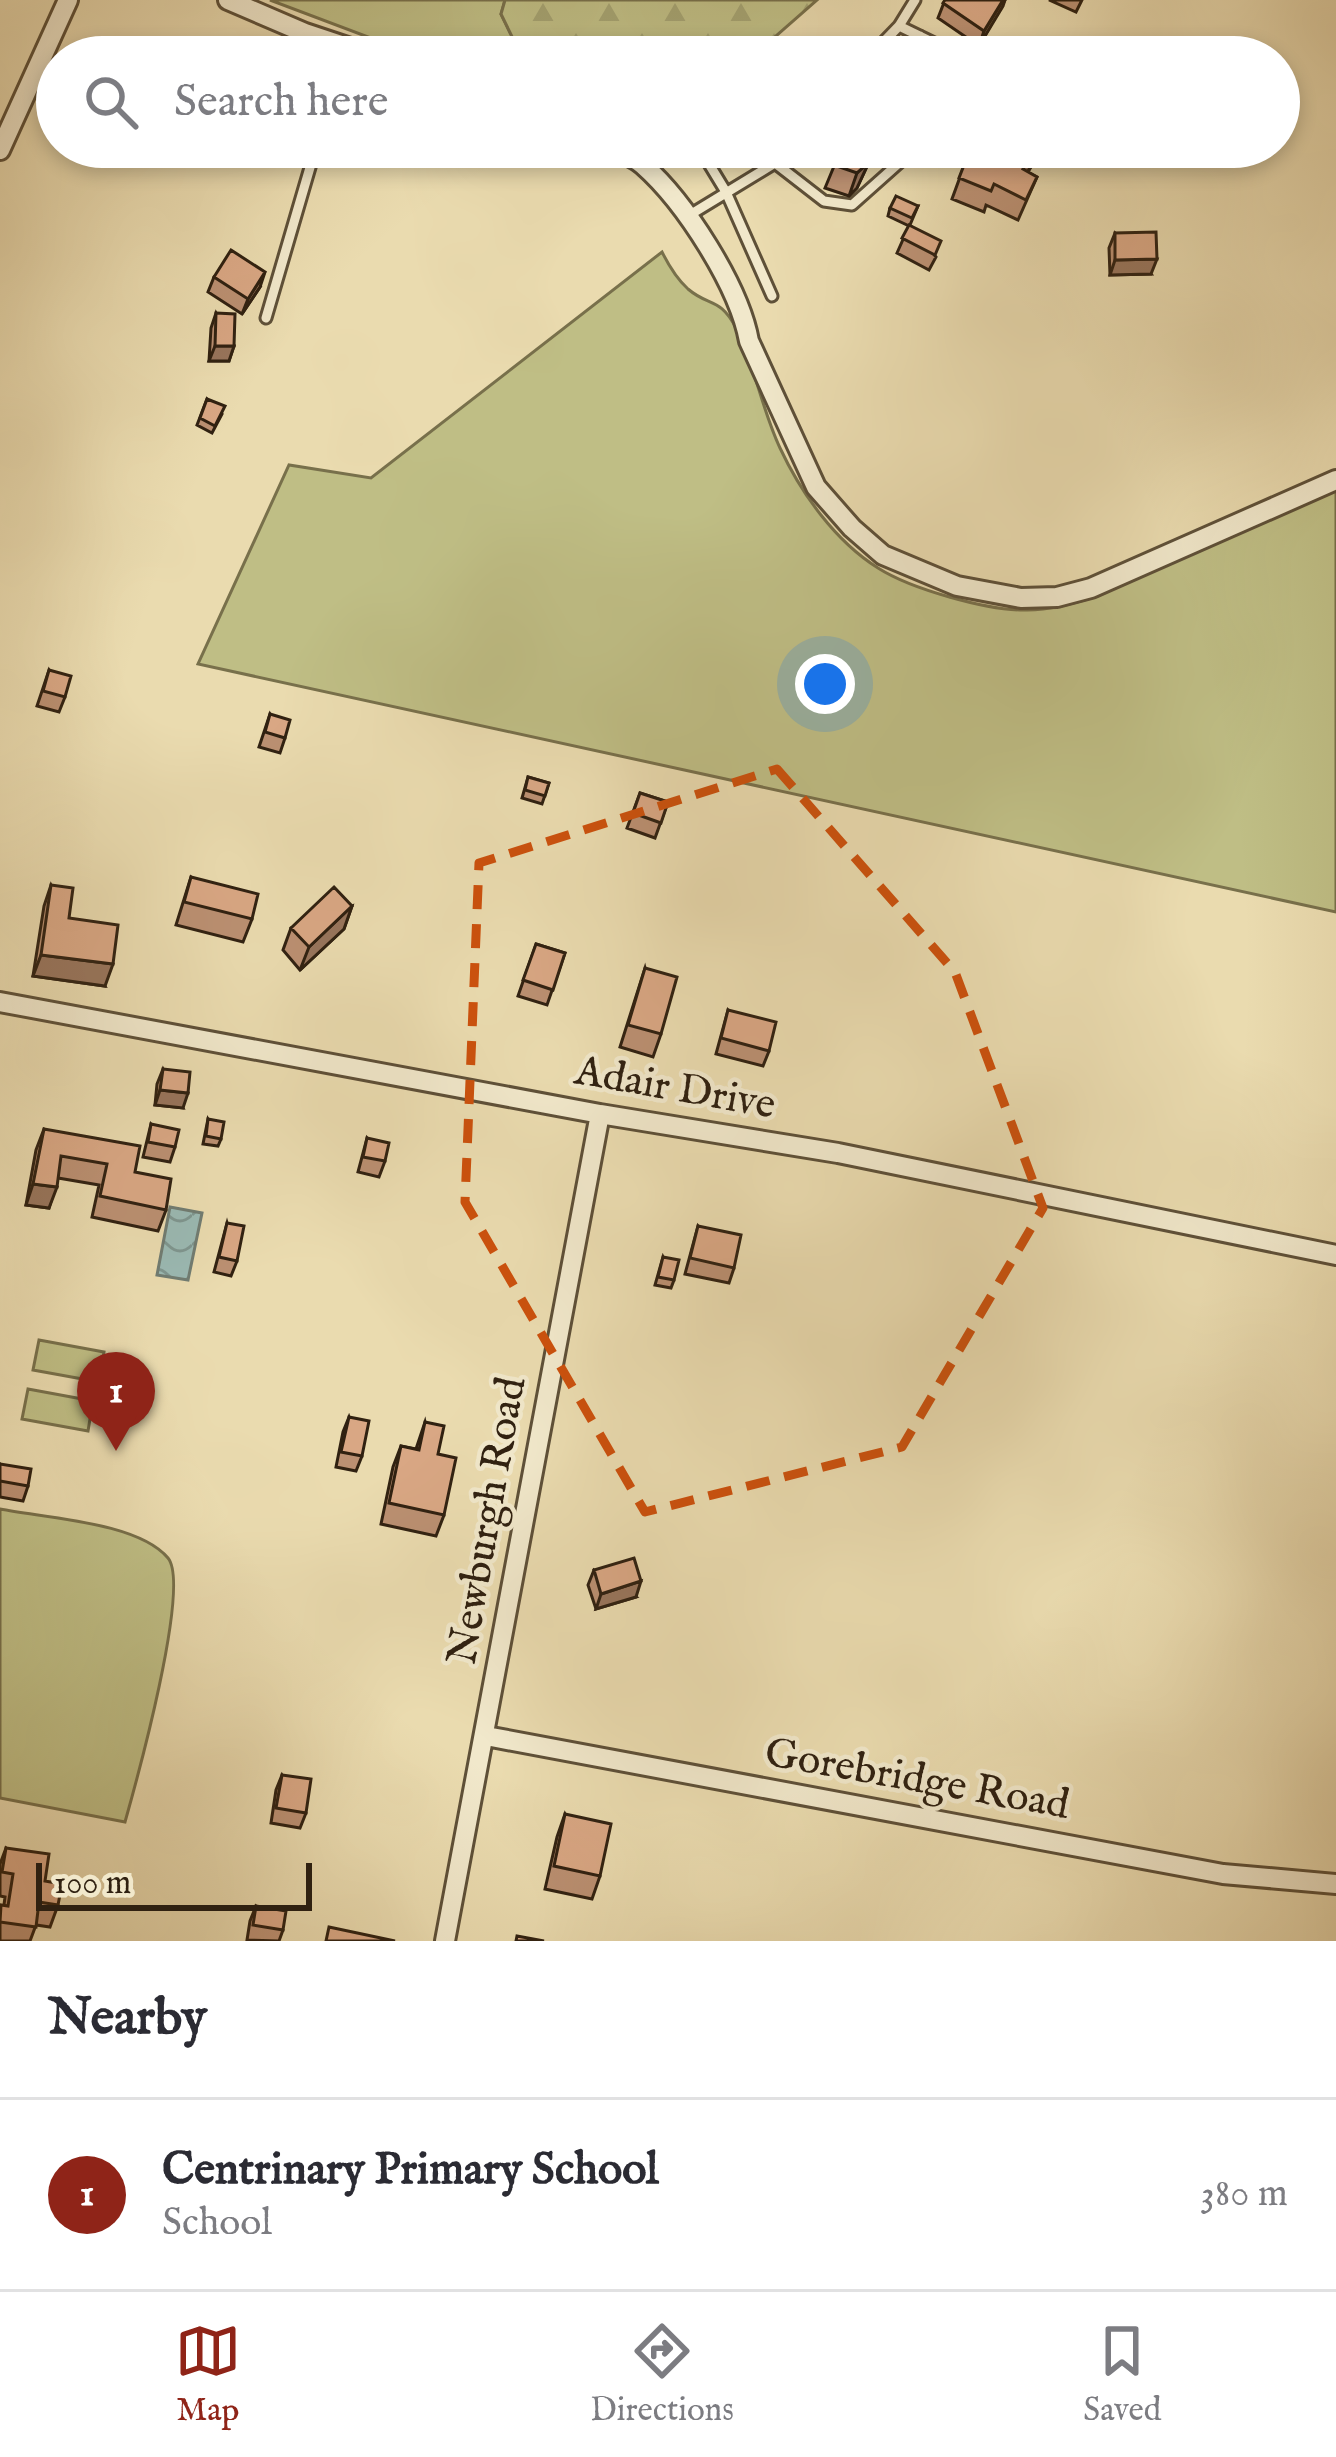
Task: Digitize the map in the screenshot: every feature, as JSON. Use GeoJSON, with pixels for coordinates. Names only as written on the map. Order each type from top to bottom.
{"type":"FeatureCollection","features":[{"type":"Feature","properties":{"kind":"street"},"geometry":{"type":"LineString","coordinates":[[52,36],[68,0]]}},
{"type":"Feature","properties":{"kind":"street"},"geometry":{"type":"LineString","coordinates":[[228,0],[314,36]]}},
{"type":"Feature","properties":{"kind":"street"},"geometry":{"type":"LineString","coordinates":[[0,150],[36,71]]}},
{"type":"Feature","properties":{"kind":"street"},"geometry":{"type":"LineString","coordinates":[[645,168],[688,216],[744,315],[749,341],[816,487],[884,555],[921,573],[957,586],[1021,598],[1058,597],[1120,578],[1336,480]]}},
{"type":"Feature","properties":{"kind":"street","name":"Adair Drive"},"geometry":{"type":"LineString","coordinates":[[0,1002],[600,1114],[838,1153],[1336,1255]]}},
{"type":"Feature","properties":{"kind":"street","name":"Newburgh Road"},"geometry":{"type":"LineString","coordinates":[[445,1941],[600,1114]]}},
{"type":"Feature","properties":{"kind":"street","name":"Gorebridge Road"},"geometry":{"type":"LineString","coordinates":[[486,1736],[1223,1874],[1336,1884]]}},
{"type":"Feature","properties":{"kind":"lane"},"geometry":{"type":"LineString","coordinates":[[889,36],[915,0]]}},
{"type":"Feature","properties":{"kind":"lane"},"geometry":{"type":"LineString","coordinates":[[899,26],[918,36]]}},
{"type":"Feature","properties":{"kind":"lane"},"geometry":{"type":"LineString","coordinates":[[266,318],[310,168]]}},
{"type":"Feature","properties":{"kind":"lane"},"geometry":{"type":"LineString","coordinates":[[711,168],[772,296]]}},
{"type":"Feature","properties":{"kind":"lane"},"geometry":{"type":"LineString","coordinates":[[688,216],[767,168]]}},
{"type":"Feature","properties":{"kind":"lane"},"geometry":{"type":"LineString","coordinates":[[781,168],[824,201],[852,205],[893,168]]}},
{"type":"Feature","properties":{"kind":"highlighted area"},"geometry":{"type":"Polygon","coordinates":[[[777,769],[955,972],[1043,1208],[902,1447],[645,1512],[465,1202],[479,863],[777,769]]]}},
{"type":"Feature","properties":{"kind":"green space"},"geometry":{"type":"Polygon","coordinates":[[[270,0],[505,0],[501,14],[512,36],[365,36],[270,0]]]}},
{"type":"Feature","properties":{"kind":"green space"},"geometry":{"type":"Polygon","coordinates":[[[505,0],[817,0],[776,36],[512,36],[501,14],[505,0]]]}},
{"type":"Feature","properties":{"kind":"green space"},"geometry":{"type":"Polygon","coordinates":[[[662,252],[688,289],[730,318],[780,448],[821,515],[862,557],[929,591],[1011,609],[1072,604],[1098,596],[1336,482],[1336,912],[198,664],[289,465],[371,478],[662,252]]]}},
{"type":"Feature","properties":{"kind":"green space"},"geometry":{"type":"Polygon","coordinates":[[[39,1340],[104,1352],[99,1382],[33,1370],[39,1340]]]}},
{"type":"Feature","properties":{"kind":"green space"},"geometry":{"type":"Polygon","coordinates":[[[28,1389],[93,1401],[88,1431],[22,1419],[28,1389]]]}},
{"type":"Feature","properties":{"kind":"green space"},"geometry":{"type":"Polygon","coordinates":[[[0,1509],[114,1529],[154,1546],[168,1558],[173,1606],[167,1644],[125,1822],[0,1798],[0,1509]]]}},
{"type":"Feature","properties":{"kind":"water"},"geometry":{"type":"Polygon","coordinates":[[[170,1207],[202,1213],[188,1280],[157,1275],[170,1207]]]}},
{"type":"Feature","properties":{"kind":"building"},"geometry":{"type":"Polygon","coordinates":[[[945,0],[1003,0],[984,31],[945,0]]]}},
{"type":"Feature","properties":{"kind":"building"},"geometry":{"type":"Polygon","coordinates":[[[963,168],[1024,168],[1037,177],[1026,200],[994,184],[991,191],[959,178],[963,168]]]}},
{"type":"Feature","properties":{"kind":"building"},"geometry":{"type":"Polygon","coordinates":[[[896,196],[918,206],[912,218],[890,208],[896,196]]]}},
{"type":"Feature","properties":{"kind":"building"},"geometry":{"type":"Polygon","coordinates":[[[909,225],[941,241],[935,255],[902,238],[909,225]]]}},
{"type":"Feature","properties":{"kind":"building"},"geometry":{"type":"Polygon","coordinates":[[[1156,232],[1157,259],[1115,260],[1115,233],[1156,232]]]}},
{"type":"Feature","properties":{"kind":"building"},"geometry":{"type":"Polygon","coordinates":[[[231,250],[265,272],[248,299],[214,277],[231,250]]]}},
{"type":"Feature","properties":{"kind":"building"},"geometry":{"type":"Polygon","coordinates":[[[216,313],[235,314],[234,346],[215,346],[216,313]]]}},
{"type":"Feature","properties":{"kind":"building"},"geometry":{"type":"Polygon","coordinates":[[[207,399],[225,406],[215,426],[200,418],[207,399]]]}},
{"type":"Feature","properties":{"kind":"building"},"geometry":{"type":"Polygon","coordinates":[[[49,670],[71,676],[65,697],[43,691],[49,670]]]}},
{"type":"Feature","properties":{"kind":"building"},"geometry":{"type":"Polygon","coordinates":[[[270,714],[290,720],[285,738],[265,732],[270,714]]]}},
{"type":"Feature","properties":{"kind":"building"},"geometry":{"type":"Polygon","coordinates":[[[528,777],[549,783],[545,796],[525,790],[528,777]]]}},
{"type":"Feature","properties":{"kind":"building"},"geometry":{"type":"Polygon","coordinates":[[[640,793],[668,802],[661,823],[633,813],[640,793]]]}},
{"type":"Feature","properties":{"kind":"building"},"geometry":{"type":"Polygon","coordinates":[[[191,877],[258,894],[252,919],[184,902],[191,877]]]}},
{"type":"Feature","properties":{"kind":"building"},"geometry":{"type":"Polygon","coordinates":[[[51,885],[73,888],[69,918],[118,925],[113,964],[41,955],[51,885]]]}},
{"type":"Feature","properties":{"kind":"building"},"geometry":{"type":"Polygon","coordinates":[[[334,887],[352,906],[309,947],[291,928],[334,887]]]}},
{"type":"Feature","properties":{"kind":"building"},"geometry":{"type":"Polygon","coordinates":[[[536,944],[565,953],[553,990],[523,980],[536,944]]]}},
{"type":"Feature","properties":{"kind":"building"},"geometry":{"type":"Polygon","coordinates":[[[645,968],[677,977],[661,1034],[628,1025],[645,968]]]}},
{"type":"Feature","properties":{"kind":"building"},"geometry":{"type":"Polygon","coordinates":[[[728,1010],[776,1022],[769,1051],[721,1038],[728,1010]]]}},
{"type":"Feature","properties":{"kind":"building"},"geometry":{"type":"Polygon","coordinates":[[[163,1069],[190,1072],[188,1093],[160,1090],[163,1069]]]}},
{"type":"Feature","properties":{"kind":"building"},"geometry":{"type":"Polygon","coordinates":[[[208,1119],[224,1122],[221,1139],[206,1136],[208,1119]]]}},
{"type":"Feature","properties":{"kind":"building"},"geometry":{"type":"Polygon","coordinates":[[[151,1124],[179,1130],[175,1147],[148,1142],[151,1124]]]}},
{"type":"Feature","properties":{"kind":"building"},"geometry":{"type":"Polygon","coordinates":[[[44,1129],[140,1146],[135,1172],[171,1179],[166,1210],[100,1196],[107,1164],[61,1156],[57,1187],[33,1184],[44,1129]]]}},
{"type":"Feature","properties":{"kind":"building"},"geometry":{"type":"Polygon","coordinates":[[[367,1138],[389,1143],[385,1161],[363,1157],[367,1138]]]}},
{"type":"Feature","properties":{"kind":"building"},"geometry":{"type":"Polygon","coordinates":[[[227,1223],[244,1226],[237,1261],[219,1257],[227,1223]]]}},
{"type":"Feature","properties":{"kind":"building"},"geometry":{"type":"Polygon","coordinates":[[[698,1226],[741,1235],[734,1268],[690,1258],[698,1226]]]}},
{"type":"Feature","properties":{"kind":"building"},"geometry":{"type":"Polygon","coordinates":[[[663,1257],[679,1260],[674,1280],[658,1277],[663,1257]]]}},
{"type":"Feature","properties":{"kind":"building"},"geometry":{"type":"Polygon","coordinates":[[[349,1417],[369,1421],[362,1456],[341,1452],[349,1417]]]}},
{"type":"Feature","properties":{"kind":"building"},"geometry":{"type":"Polygon","coordinates":[[[425,1422],[444,1426],[438,1454],[456,1458],[444,1515],[389,1503],[401,1446],[419,1450],[425,1422]]]}},
{"type":"Feature","properties":{"kind":"building"},"geometry":{"type":"Polygon","coordinates":[[[0,1464],[31,1469],[28,1486],[0,1481],[0,1464]]]}},
{"type":"Feature","properties":{"kind":"building"},"geometry":{"type":"Polygon","coordinates":[[[634,1558],[641,1581],[601,1594],[594,1570],[634,1558]]]}},
{"type":"Feature","properties":{"kind":"building"},"geometry":{"type":"Polygon","coordinates":[[[282,1775],[311,1779],[306,1813],[276,1808],[282,1775]]]}},
{"type":"Feature","properties":{"kind":"building"},"geometry":{"type":"Polygon","coordinates":[[[565,1814],[611,1824],[600,1876],[554,1866],[565,1814]]]}},
{"type":"Feature","properties":{"kind":"building"},"geometry":{"type":"Polygon","coordinates":[[[6,1848],[49,1854],[45,1881],[62,1884],[58,1905],[39,1902],[36,1927],[0,1922],[13,1874],[2,1872],[6,1848]]]}},
{"type":"Feature","properties":{"kind":"building"},"geometry":{"type":"Polygon","coordinates":[[[256,1906],[286,1911],[283,1930],[253,1925],[256,1906]]]}},
{"type":"Feature","properties":{"kind":"building"},"geometry":{"type":"Polygon","coordinates":[[[329,1927],[395,1941],[326,1941],[329,1927]]]}},
{"type":"Feature","properties":{"kind":"place","name":"Centrinary Primary School"},"geometry":{"type":"Point","coordinates":[116,1451]}}]}
